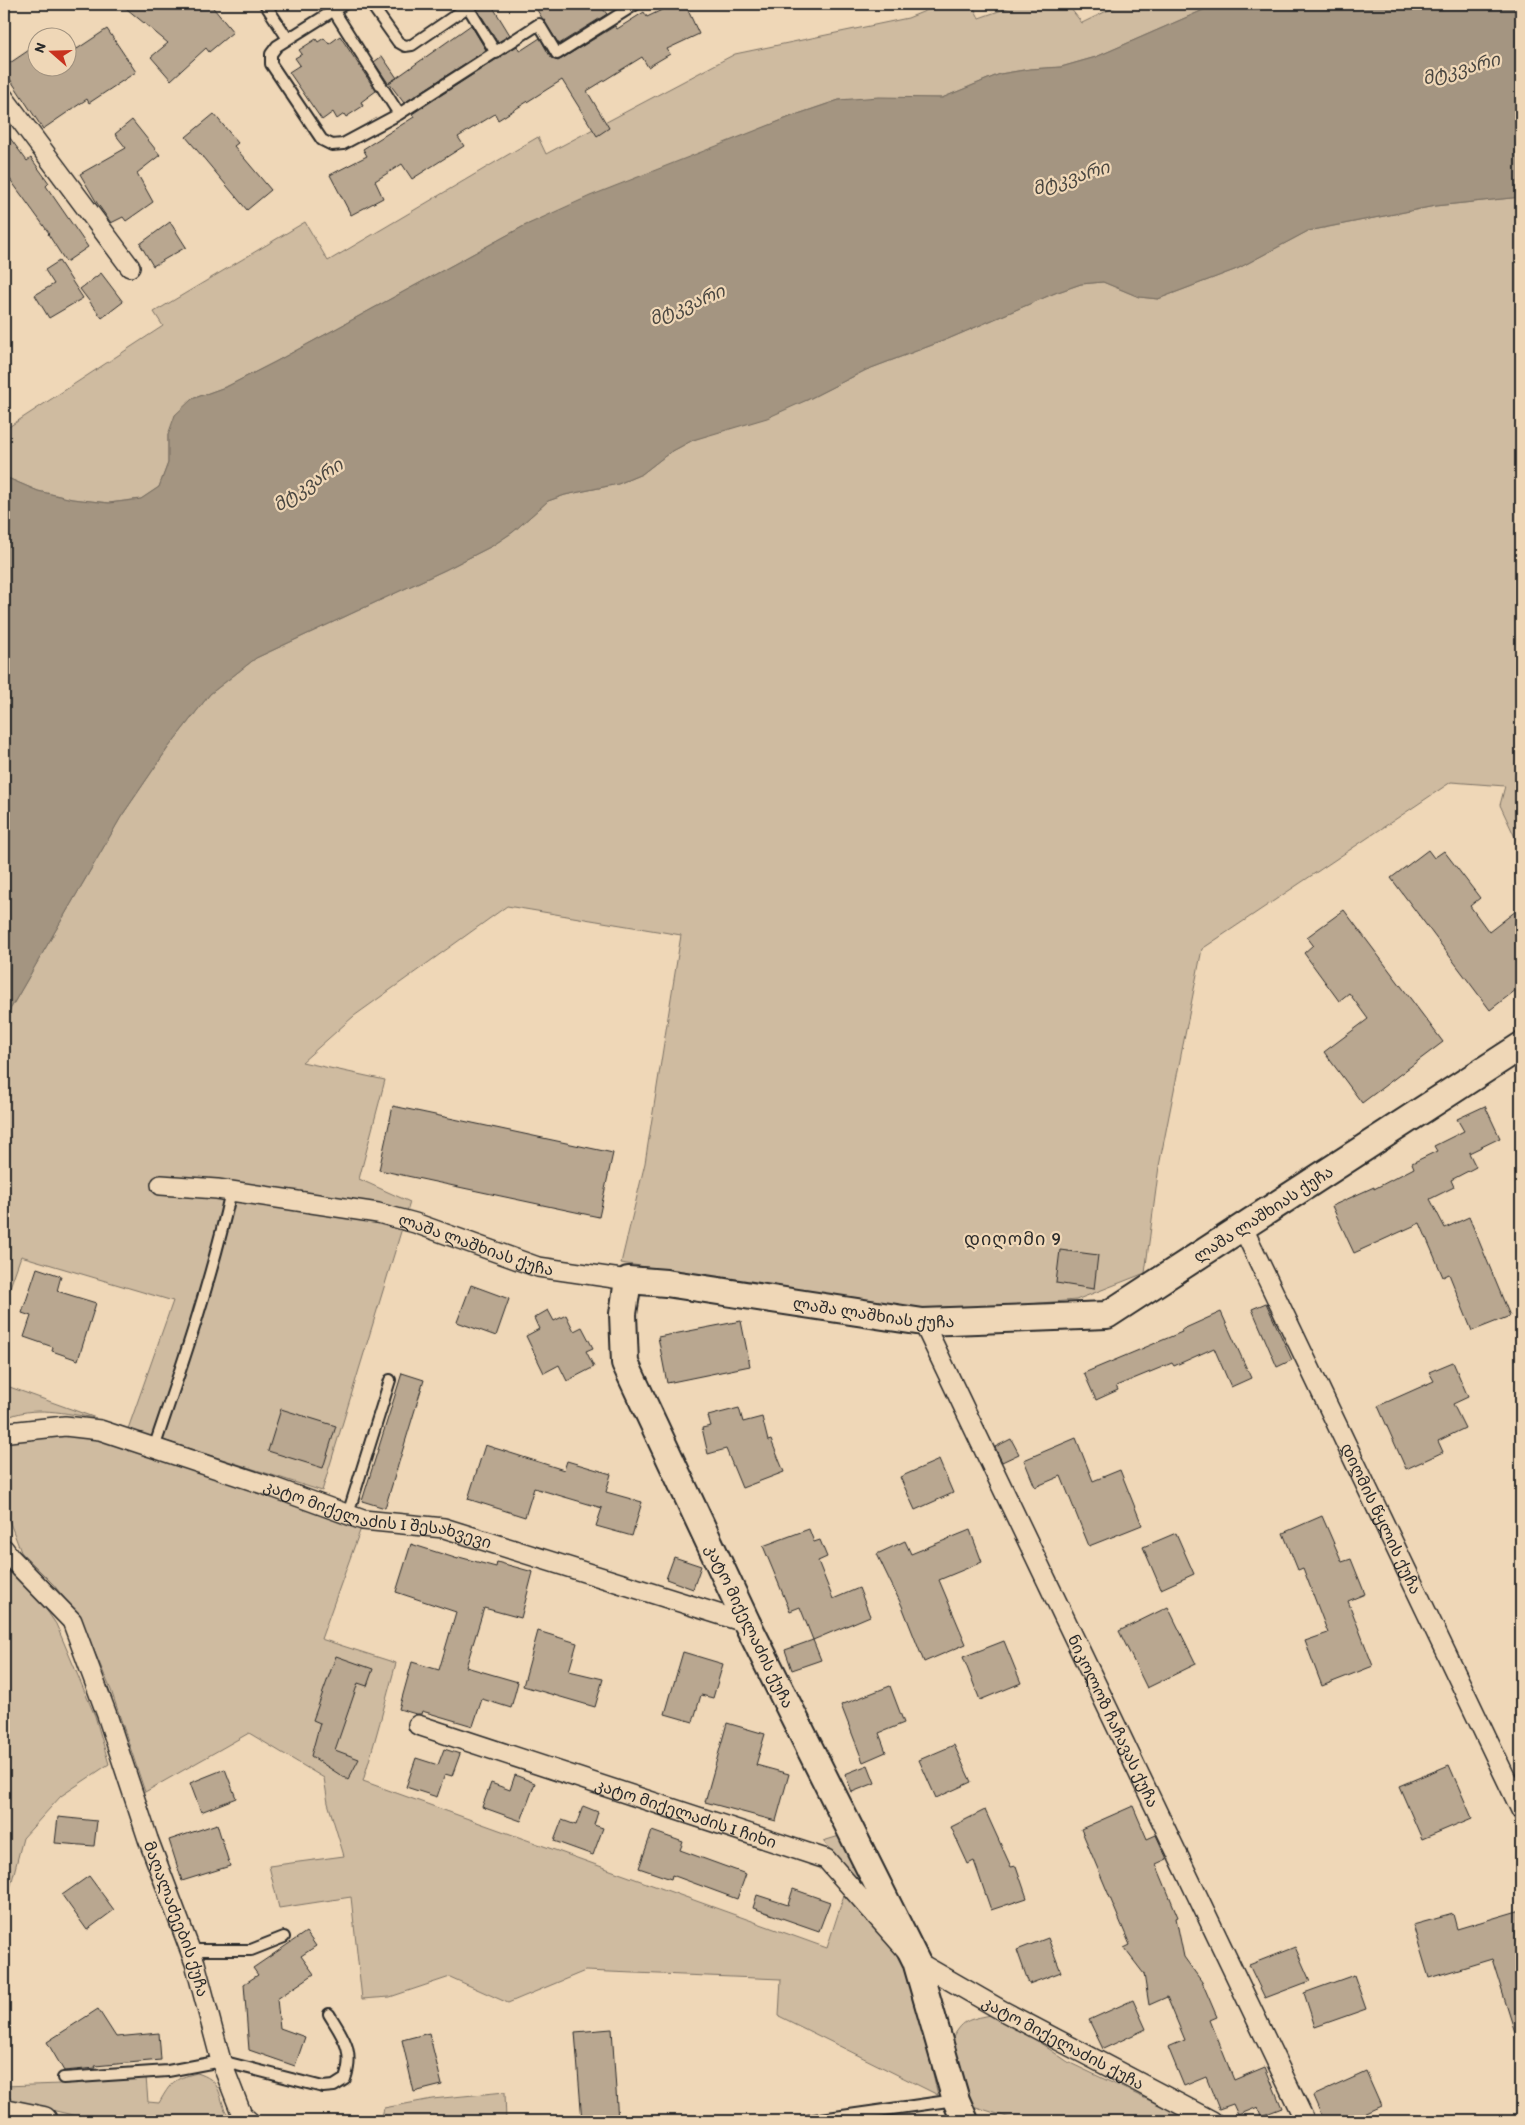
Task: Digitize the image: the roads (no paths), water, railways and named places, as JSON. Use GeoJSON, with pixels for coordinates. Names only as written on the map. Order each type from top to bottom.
{"type":"FeatureCollection","features":[{"type":"Feature","properties":{"kind":"highway"},"geometry":{"type":"LineString","coordinates":[[4,2113],[43,2121]]}},
{"type":"Feature","properties":{"kind":"street"},"geometry":{"type":"LineString","coordinates":[[4,98],[130,267]]}},
{"type":"Feature","properties":{"kind":"street","name":"ლაშა ლაშხიას ქუჩა"},"geometry":{"type":"LineString","coordinates":[[161,1185],[232,1191],[378,1213],[415,1223],[538,1267],[628,1280],[666,1283],[922,1322],[1107,1315],[1242,1226],[1521,1048]]}},
{"type":"Feature","properties":{"kind":"street","name":"დიღმის წყლის ქუჩა"},"geometry":{"type":"LineString","coordinates":[[1242,1226],[1521,1810]]}},
{"type":"Feature","properties":{"kind":"street","name":"კატო მიქელაძის ქუჩა"},"geometry":{"type":"LineString","coordinates":[[628,1280],[623,1314],[625,1364],[748,1623],[916,1961],[961,2110]]}},
{"type":"Feature","properties":{"kind":"street","name":"ნიკოლოზ ჩაჩავას ქუჩა"},"geometry":{"type":"LineString","coordinates":[[922,1322],[1306,2121]]}},
{"type":"Feature","properties":{"kind":"street","name":"კატო მიქელაძის I შესახვევი"},"geometry":{"type":"LineString","coordinates":[[4,1434],[65,1426],[100,1430],[363,1520],[444,1528],[748,1623]]}},
{"type":"Feature","properties":{"kind":"street","name":"მაღალაძეების ქუჩა"},"geometry":{"type":"LineString","coordinates":[[4,1549],[72,1621],[107,1715],[148,1839],[190,1950],[222,2060],[242,2115],[249,2121]]}},
{"type":"Feature","properties":{"kind":"street","name":"კატო მიქელაძის I ჩიხი"},"geometry":{"type":"LineString","coordinates":[[418,1725],[826,1860],[916,1961]]}},
{"type":"Feature","properties":{"kind":"street","name":"კატო მიქელაძის ქუჩა"},"geometry":{"type":"LineString","coordinates":[[916,1961],[1003,2011],[1212,2121]]}},
{"type":"Feature","properties":{"kind":"lane"},"geometry":{"type":"LineString","coordinates":[[265,4],[288,39]]}},
{"type":"Feature","properties":{"kind":"lane"},"geometry":{"type":"LineString","coordinates":[[344,4],[277,46],[271,54],[271,64],[322,140],[332,145],[343,144],[399,114],[539,24],[557,54],[636,4]]}},
{"type":"Feature","properties":{"kind":"lane"},"geometry":{"type":"LineString","coordinates":[[371,4],[398,42],[405,46],[412,44],[468,5],[496,52]]}},
{"type":"Feature","properties":{"kind":"lane"},"geometry":{"type":"LineString","coordinates":[[334,10],[399,114]]}},
{"type":"Feature","properties":{"kind":"lane"},"geometry":{"type":"LineString","coordinates":[[154,1448],[189,1347],[218,1251],[232,1191]]}},
{"type":"Feature","properties":{"kind":"lane"},"geometry":{"type":"LineString","coordinates":[[348,1514],[390,1380]]}},
{"type":"Feature","properties":{"kind":"lane"},"geometry":{"type":"LineString","coordinates":[[190,1950],[251,1950],[284,1937]]}},
{"type":"Feature","properties":{"kind":"lane"},"geometry":{"type":"LineString","coordinates":[[63,2078],[168,2071],[222,2060],[323,2087],[334,2086],[345,2079],[350,2065],[343,2036],[329,2014]]}},
{"type":"Feature","properties":{"kind":"lane"},"geometry":{"type":"LineString","coordinates":[[807,2121],[961,2110]]}},
{"type":"Feature","properties":{"kind":"water","name":"მტკვარი"},"geometry":{"type":"Polygon","coordinates":[[[1217,4],[1521,4],[1521,197],[1435,206],[1308,231],[1237,269],[1158,299],[1139,297],[1103,282],[1081,284],[1055,293],[948,339],[866,370],[767,418],[693,440],[669,453],[642,474],[618,484],[565,495],[548,501],[513,532],[492,546],[445,570],[256,658],[210,694],[168,748],[121,817],[4,1020],[4,478],[38,491],[72,499],[109,503],[141,499],[159,487],[168,463],[168,435],[175,415],[192,399],[228,386],[275,362],[524,226],[590,196],[795,115],[839,100],[879,97],[942,98],[1000,74],[1030,69],[1061,67],[1096,57],[1217,4]]]}},
{"type":"Feature","properties":{"kind":"district","name":"დიღომი 9"},"geometry":{"type":"Point","coordinates":[1013,1239]}}]}
